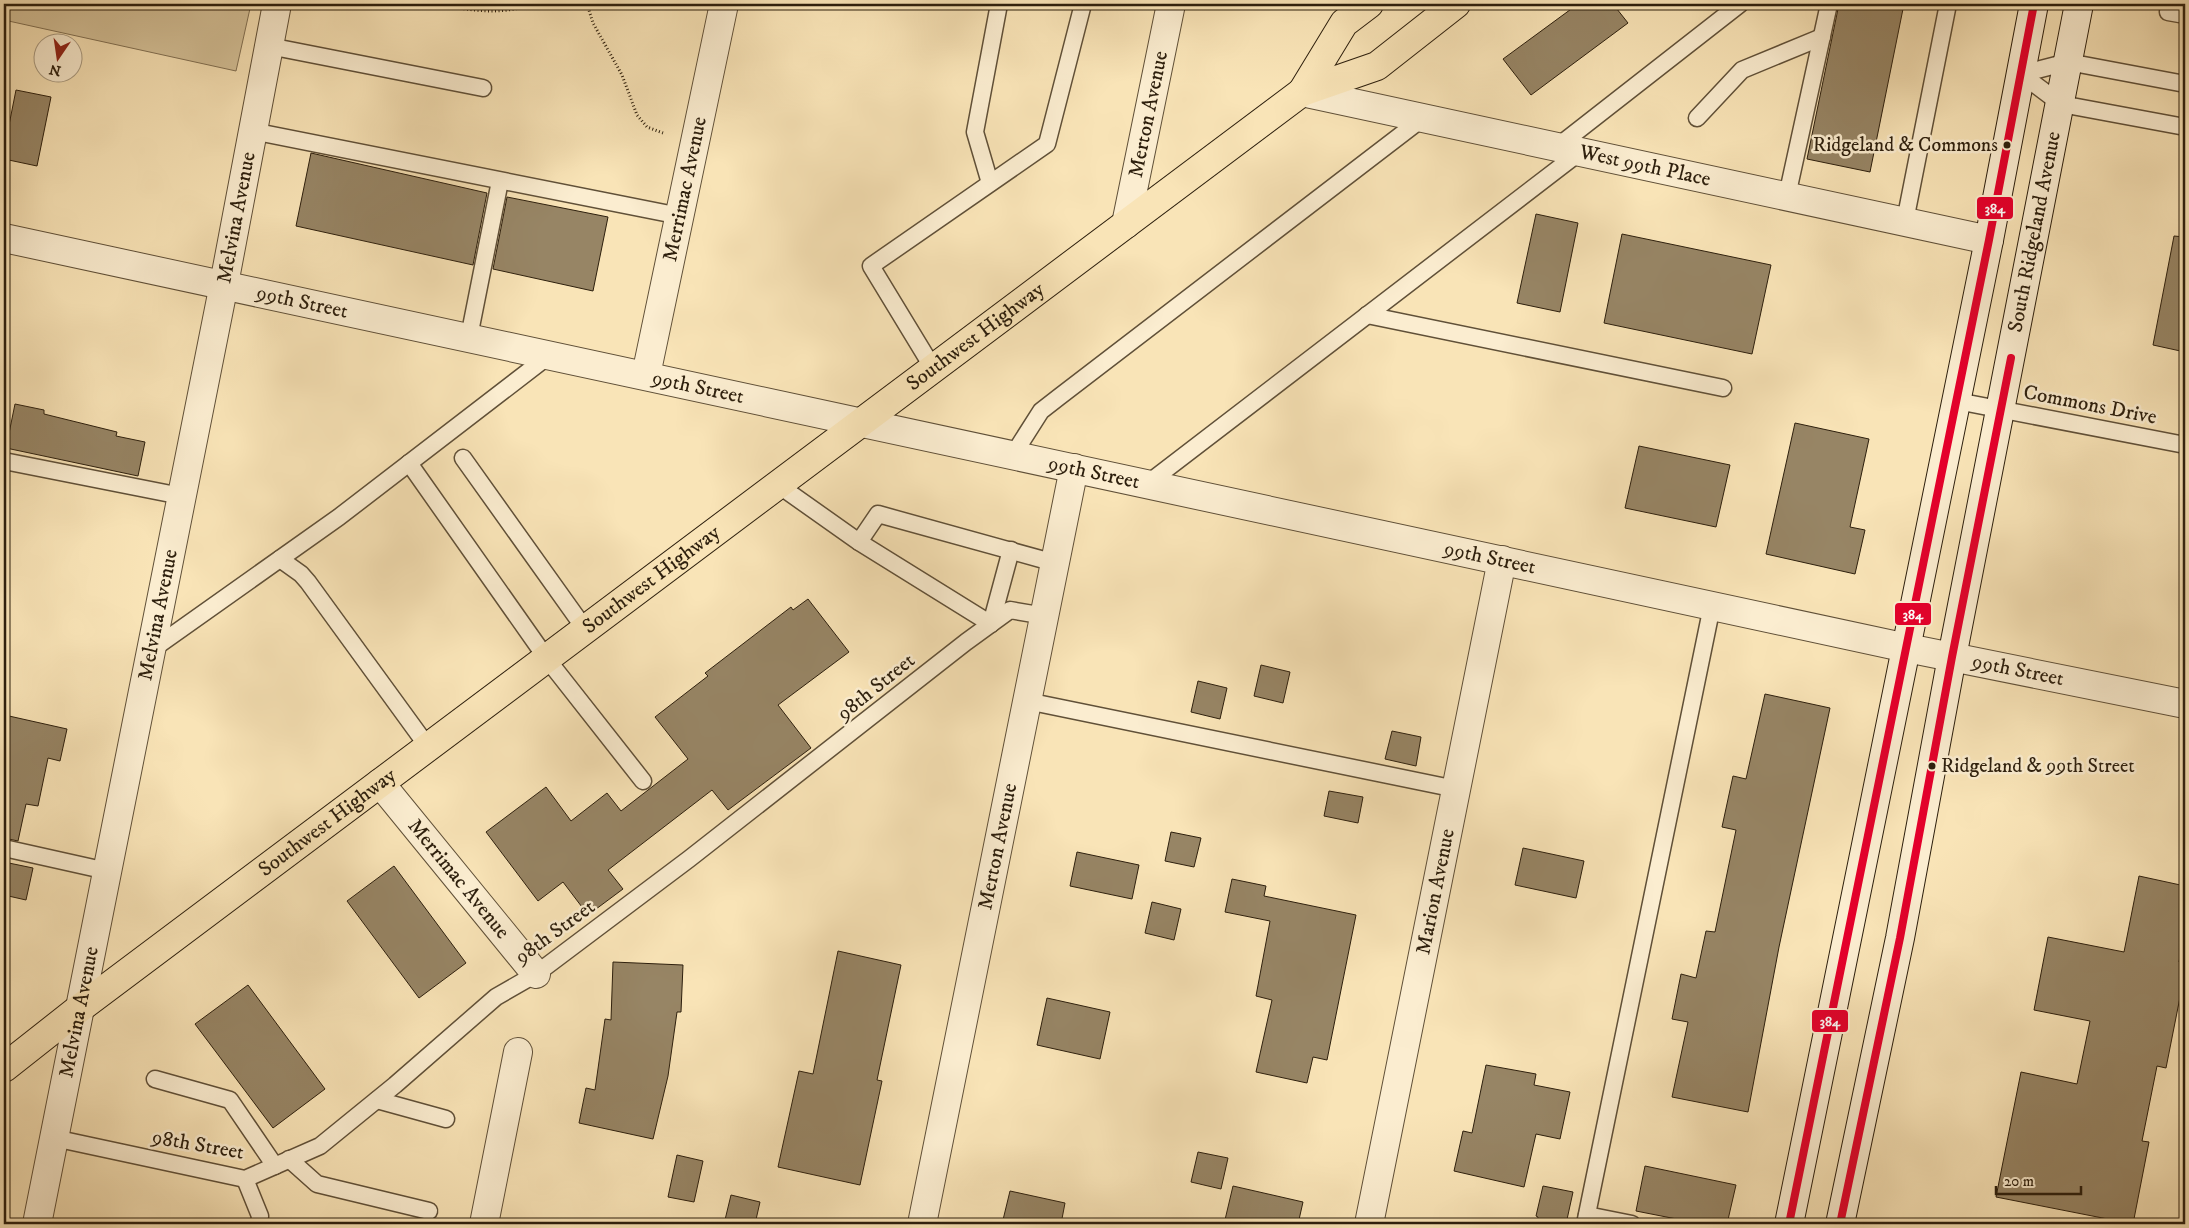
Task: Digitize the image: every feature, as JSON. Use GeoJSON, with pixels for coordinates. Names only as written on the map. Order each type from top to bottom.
{"type":"FeatureCollection","features":[{"type":"Feature","properties":{"kind":"main road","name":"Southwest Highway"},"geometry":{"type":"LineString","coordinates":[[1302,92],[1344,23],[1367,4]]}},
{"type":"Feature","properties":{"kind":"main road","name":"Southwest Highway"},"geometry":{"type":"LineString","coordinates":[[5,1065],[1302,92],[1378,66],[1456,4]]}},
{"type":"Feature","properties":{"kind":"street","name":"Melvina Avenue"},"geometry":{"type":"LineString","coordinates":[[37,1224],[224,284],[277,4]]}},
{"type":"Feature","properties":{"kind":"street","name":"Merrimac Avenue"},"geometry":{"type":"LineString","coordinates":[[646,375],[724,4]]}},
{"type":"Feature","properties":{"kind":"street","name":"Merton Avenue"},"geometry":{"type":"LineString","coordinates":[[1126,224],[1171,4]]}},
{"type":"Feature","properties":{"kind":"street","name":"South Ridgeland Avenue"},"geometry":{"type":"LineString","coordinates":[[1789,1224],[1957,401],[2034,4]]}},
{"type":"Feature","properties":{"kind":"street","name":"South Ridgeland Avenue"},"geometry":{"type":"LineString","coordinates":[[1840,1224],[1900,938],[1952,657],[2061,104],[2078,4]]}},
{"type":"Feature","properties":{"kind":"street","name":"West 99th Place"},"geometry":{"type":"LineString","coordinates":[[1302,92],[1989,240]]}},
{"type":"Feature","properties":{"kind":"street","name":"99th Street"},"geometry":{"type":"LineString","coordinates":[[4,238],[862,421],[1907,648],[2185,704]]}},
{"type":"Feature","properties":{"kind":"street","name":"Merton Avenue"},"geometry":{"type":"LineString","coordinates":[[922,1224],[1074,468]]}},
{"type":"Feature","properties":{"kind":"street","name":"Marion Avenue"},"geometry":{"type":"LineString","coordinates":[[1369,1224],[1502,560]]}},
{"type":"Feature","properties":{"kind":"street","name":"Merrimac Avenue"},"geometry":{"type":"LineString","coordinates":[[380,783],[536,974]]}},
{"type":"Feature","properties":{"kind":"street"},"geometry":{"type":"LineString","coordinates":[[484,1224],[518,1052]]}},
{"type":"Feature","properties":{"kind":"lane"},"geometry":{"type":"LineString","coordinates":[[990,184],[975,132],[999,4]]}},
{"type":"Feature","properties":{"kind":"lane"},"geometry":{"type":"LineString","coordinates":[[933,368],[871,266],[1047,144],[1083,4]]}},
{"type":"Feature","properties":{"kind":"lane"},"geometry":{"type":"LineString","coordinates":[[1148,484],[1367,315],[1740,4]]}},
{"type":"Feature","properties":{"kind":"lane"},"geometry":{"type":"LineString","coordinates":[[1787,196],[1829,4]]}},
{"type":"Feature","properties":{"kind":"lane"},"geometry":{"type":"LineString","coordinates":[[1905,221],[1948,4]]}},
{"type":"Feature","properties":{"kind":"lane"},"geometry":{"type":"LineString","coordinates":[[2170,4],[2168,12],[2185,15]]}},
{"type":"Feature","properties":{"kind":"lane"},"geometry":{"type":"LineString","coordinates":[[1697,118],[1742,70],[1822,37]]}},
{"type":"Feature","properties":{"kind":"lane"},"geometry":{"type":"LineString","coordinates":[[269,46],[483,88]]}},
{"type":"Feature","properties":{"kind":"lane"},"geometry":{"type":"LineString","coordinates":[[2021,74],[2068,62],[2185,84]]}},
{"type":"Feature","properties":{"kind":"lane"},"geometry":{"type":"LineString","coordinates":[[2021,74],[2061,104],[2185,127]]}},
{"type":"Feature","properties":{"kind":"lane"},"geometry":{"type":"LineString","coordinates":[[1013,455],[1041,411],[1422,118]]}},
{"type":"Feature","properties":{"kind":"lane"},"geometry":{"type":"LineString","coordinates":[[252,131],[680,216]]}},
{"type":"Feature","properties":{"kind":"lane"},"geometry":{"type":"LineString","coordinates":[[469,337],[500,181]]}},
{"type":"Feature","properties":{"kind":"lane"},"geometry":{"type":"LineString","coordinates":[[1367,315],[1723,388]]}},
{"type":"Feature","properties":{"kind":"lane"},"geometry":{"type":"LineString","coordinates":[[150,651],[280,559],[551,354]]}},
{"type":"Feature","properties":{"kind":"lane","name":"Commons Drive"},"geometry":{"type":"LineString","coordinates":[[1957,401],[2185,445]]}},
{"type":"Feature","properties":{"kind":"lane"},"geometry":{"type":"LineString","coordinates":[[462,458],[585,629]]}},
{"type":"Feature","properties":{"kind":"lane"},"geometry":{"type":"LineString","coordinates":[[4,462],[181,496]]}},
{"type":"Feature","properties":{"kind":"lane"},"geometry":{"type":"LineString","coordinates":[[409,463],[547,659],[643,782]]}},
{"type":"Feature","properties":{"kind":"lane"},"geometry":{"type":"LineString","coordinates":[[777,484],[859,542],[991,624],[1011,550]]}},
{"type":"Feature","properties":{"kind":"lane"},"geometry":{"type":"LineString","coordinates":[[859,542],[878,514],[1055,563]]}},
{"type":"Feature","properties":{"kind":"lane"},"geometry":{"type":"LineString","coordinates":[[280,559],[301,574],[308,582],[428,747]]}},
{"type":"Feature","properties":{"kind":"lane"},"geometry":{"type":"LineString","coordinates":[[1632,1224],[1586,1220],[1712,606]]}},
{"type":"Feature","properties":{"kind":"lane","name":"98th Street"},"geometry":{"type":"LineString","coordinates":[[54,1138],[245,1179],[320,1146],[377,1100],[496,997],[536,974],[689,859],[1010,610],[1045,616]]}},
{"type":"Feature","properties":{"kind":"lane"},"geometry":{"type":"LineString","coordinates":[[1027,701],[1456,789]]}},
{"type":"Feature","properties":{"kind":"lane"},"geometry":{"type":"LineString","coordinates":[[4,848],[106,871]]}},
{"type":"Feature","properties":{"kind":"lane"},"geometry":{"type":"LineString","coordinates":[[155,1079],[230,1100],[282,1162],[318,1184],[429,1211]]}},
{"type":"Feature","properties":{"kind":"lane"},"geometry":{"type":"LineString","coordinates":[[377,1100],[446,1119]]}},
{"type":"Feature","properties":{"kind":"lane"},"geometry":{"type":"LineString","coordinates":[[245,1179],[260,1216],[258,1224]]}},
{"type":"Feature","properties":{"kind":"path"},"geometry":{"type":"LineString","coordinates":[[436,4],[480,12],[522,8],[532,4]]}},
{"type":"Feature","properties":{"kind":"path"},"geometry":{"type":"LineString","coordinates":[[587,4],[593,22],[622,74],[637,115],[647,127],[663,133]]}},
{"type":"Feature","properties":{"kind":"shaded area"},"geometry":{"type":"Polygon","coordinates":[[[4,4],[251,4],[236,71],[82,37],[82,32],[59,32],[4,20],[4,4]]]}},
{"type":"Feature","properties":{"kind":"building"},"geometry":{"type":"Polygon","coordinates":[[[1578,4],[1613,4],[1628,23],[1531,95],[1503,59],[1578,4]]]}},
{"type":"Feature","properties":{"kind":"building"},"geometry":{"type":"Polygon","coordinates":[[[1839,4],[1904,4],[1870,172],[1807,159],[1839,4]]]}},
{"type":"Feature","properties":{"kind":"building"},"geometry":{"type":"Polygon","coordinates":[[[16,90],[51,97],[37,166],[4,159],[4,150],[16,90]]]}},
{"type":"Feature","properties":{"kind":"building"},"geometry":{"type":"Polygon","coordinates":[[[311,153],[487,193],[473,265],[296,226],[311,153]]]}},
{"type":"Feature","properties":{"kind":"building"},"geometry":{"type":"Polygon","coordinates":[[[507,197],[608,217],[593,291],[493,269],[507,197]]]}},
{"type":"Feature","properties":{"kind":"building"},"geometry":{"type":"Polygon","coordinates":[[[1536,214],[1578,223],[1560,312],[1517,303],[1536,214]]]}},
{"type":"Feature","properties":{"kind":"building"},"geometry":{"type":"Polygon","coordinates":[[[1622,234],[1771,265],[1752,354],[1604,323],[1622,234]]]}},
{"type":"Feature","properties":{"kind":"building"},"geometry":{"type":"Polygon","coordinates":[[[2174,236],[2185,237],[2185,352],[2153,345],[2174,236]]]}},
{"type":"Feature","properties":{"kind":"building"},"geometry":{"type":"Polygon","coordinates":[[[15,404],[44,410],[44,414],[117,432],[116,436],[145,442],[138,476],[6,448],[15,404]]]}},
{"type":"Feature","properties":{"kind":"building"},"geometry":{"type":"Polygon","coordinates":[[[1795,423],[1869,439],[1850,527],[1865,530],[1855,574],[1766,554],[1795,423]]]}},
{"type":"Feature","properties":{"kind":"building"},"geometry":{"type":"Polygon","coordinates":[[[1639,446],[1730,465],[1716,527],[1625,508],[1639,446]]]}},
{"type":"Feature","properties":{"kind":"building"},"geometry":{"type":"Polygon","coordinates":[[[808,599],[849,652],[778,705],[811,748],[728,810],[712,790],[608,870],[623,889],[588,915],[563,882],[538,901],[486,832],[546,787],[571,821],[607,793],[621,811],[688,759],[655,717],[708,676],[705,673],[791,607],[793,610],[808,599]]]}},
{"type":"Feature","properties":{"kind":"building"},"geometry":{"type":"Polygon","coordinates":[[[1261,665],[1290,672],[1283,703],[1254,696],[1261,665]]]}},
{"type":"Feature","properties":{"kind":"building"},"geometry":{"type":"Polygon","coordinates":[[[1198,681],[1227,688],[1220,719],[1191,712],[1198,681]]]}},
{"type":"Feature","properties":{"kind":"building"},"geometry":{"type":"Polygon","coordinates":[[[1765,694],[1830,708],[1779,947],[1748,1112],[1672,1097],[1688,1022],[1672,1019],[1681,974],[1696,978],[1706,931],[1715,932],[1736,830],[1722,827],[1733,776],[1746,779],[1765,694]]]}},
{"type":"Feature","properties":{"kind":"building"},"geometry":{"type":"Polygon","coordinates":[[[9,716],[67,729],[60,761],[48,758],[38,806],[26,804],[18,841],[4,838],[4,741],[9,716]]]}},
{"type":"Feature","properties":{"kind":"building"},"geometry":{"type":"Polygon","coordinates":[[[1392,731],[1421,737],[1416,766],[1385,759],[1392,731]]]}},
{"type":"Feature","properties":{"kind":"building"},"geometry":{"type":"Polygon","coordinates":[[[1329,791],[1363,797],[1358,823],[1324,816],[1329,791]]]}},
{"type":"Feature","properties":{"kind":"building"},"geometry":{"type":"Polygon","coordinates":[[[1171,832],[1201,838],[1194,867],[1165,861],[1171,832]]]}},
{"type":"Feature","properties":{"kind":"building"},"geometry":{"type":"Polygon","coordinates":[[[1523,848],[1584,861],[1576,898],[1515,885],[1523,848]]]}},
{"type":"Feature","properties":{"kind":"building"},"geometry":{"type":"Polygon","coordinates":[[[1077,852],[1139,865],[1132,899],[1070,886],[1077,852]]]}},
{"type":"Feature","properties":{"kind":"building"},"geometry":{"type":"Polygon","coordinates":[[[4,862],[33,868],[26,900],[4,895],[4,862]]]}},
{"type":"Feature","properties":{"kind":"building"},"geometry":{"type":"Polygon","coordinates":[[[394,866],[466,963],[419,998],[347,901],[394,866]]]}},
{"type":"Feature","properties":{"kind":"building"},"geometry":{"type":"Polygon","coordinates":[[[2139,876],[2185,886],[2185,929],[2179,962],[2185,964],[2185,972],[2166,1068],[2157,1066],[2142,1141],[2149,1142],[2133,1224],[1996,1197],[2021,1072],[2077,1084],[2090,1021],[2034,1010],[2048,937],[2124,952],[2139,876]]]}},
{"type":"Feature","properties":{"kind":"building"},"geometry":{"type":"Polygon","coordinates":[[[1232,879],[1266,886],[1264,896],[1356,915],[1327,1060],[1313,1057],[1307,1083],[1256,1072],[1272,1000],[1256,996],[1270,921],[1225,912],[1232,879]]]}},
{"type":"Feature","properties":{"kind":"building"},"geometry":{"type":"Polygon","coordinates":[[[1152,902],[1181,909],[1174,940],[1145,933],[1152,902]]]}},
{"type":"Feature","properties":{"kind":"building"},"geometry":{"type":"Polygon","coordinates":[[[838,951],[901,965],[877,1080],[882,1081],[860,1185],[778,1167],[799,1071],[813,1074],[838,951]]]}},
{"type":"Feature","properties":{"kind":"building"},"geometry":{"type":"Polygon","coordinates":[[[613,962],[683,965],[681,1012],[677,1012],[668,1076],[653,1139],[579,1123],[586,1088],[595,1090],[605,1019],[611,1020],[613,962]]]}},
{"type":"Feature","properties":{"kind":"building"},"geometry":{"type":"Polygon","coordinates":[[[248,985],[325,1089],[273,1128],[195,1024],[248,985]]]}},
{"type":"Feature","properties":{"kind":"building"},"geometry":{"type":"Polygon","coordinates":[[[1047,998],[1110,1012],[1100,1059],[1037,1045],[1047,998]]]}},
{"type":"Feature","properties":{"kind":"building"},"geometry":{"type":"Polygon","coordinates":[[[1486,1065],[1536,1074],[1534,1085],[1570,1092],[1560,1139],[1536,1134],[1524,1187],[1454,1171],[1463,1131],[1472,1133],[1486,1065]]]}},
{"type":"Feature","properties":{"kind":"building"},"geometry":{"type":"Polygon","coordinates":[[[1198,1152],[1228,1158],[1221,1189],[1191,1182],[1198,1152]]]}},
{"type":"Feature","properties":{"kind":"building"},"geometry":{"type":"Polygon","coordinates":[[[677,1155],[703,1161],[694,1202],[668,1197],[677,1155]]]}},
{"type":"Feature","properties":{"kind":"building"},"geometry":{"type":"Polygon","coordinates":[[[1645,1166],[1736,1185],[1727,1224],[1702,1224],[1636,1211],[1645,1166]]]}},
{"type":"Feature","properties":{"kind":"building"},"geometry":{"type":"Polygon","coordinates":[[[1233,1186],[1303,1202],[1298,1224],[1224,1224],[1233,1186]]]}},
{"type":"Feature","properties":{"kind":"building"},"geometry":{"type":"Polygon","coordinates":[[[1543,1186],[1573,1192],[1566,1224],[1537,1224],[1538,1217],[1536,1216],[1543,1186]]]}},
{"type":"Feature","properties":{"kind":"building"},"geometry":{"type":"Polygon","coordinates":[[[1010,1191],[1065,1203],[1061,1224],[1002,1224],[1010,1191]]]}},
{"type":"Feature","properties":{"kind":"building"},"geometry":{"type":"Polygon","coordinates":[[[731,1195],[760,1202],[755,1224],[724,1224],[731,1195]]]}},
{"type":"Feature","properties":{"kind":"transit line","name":"384"},"geometry":{"type":"LineString","coordinates":[[1789,1224],[1989,240],[2034,4]]}},
{"type":"Feature","properties":{"kind":"transit line","name":"384"},"geometry":{"type":"LineString","coordinates":[[1840,1224],[1900,938],[1952,657],[2011,358]]}},
{"type":"Feature","properties":{"kind":"place","name":"Ridgeland & Commons"},"geometry":{"type":"Point","coordinates":[2007,145]}},
{"type":"Feature","properties":{"kind":"place","name":"Ridgeland & 99th Street"},"geometry":{"type":"Point","coordinates":[1932,766]}}]}
